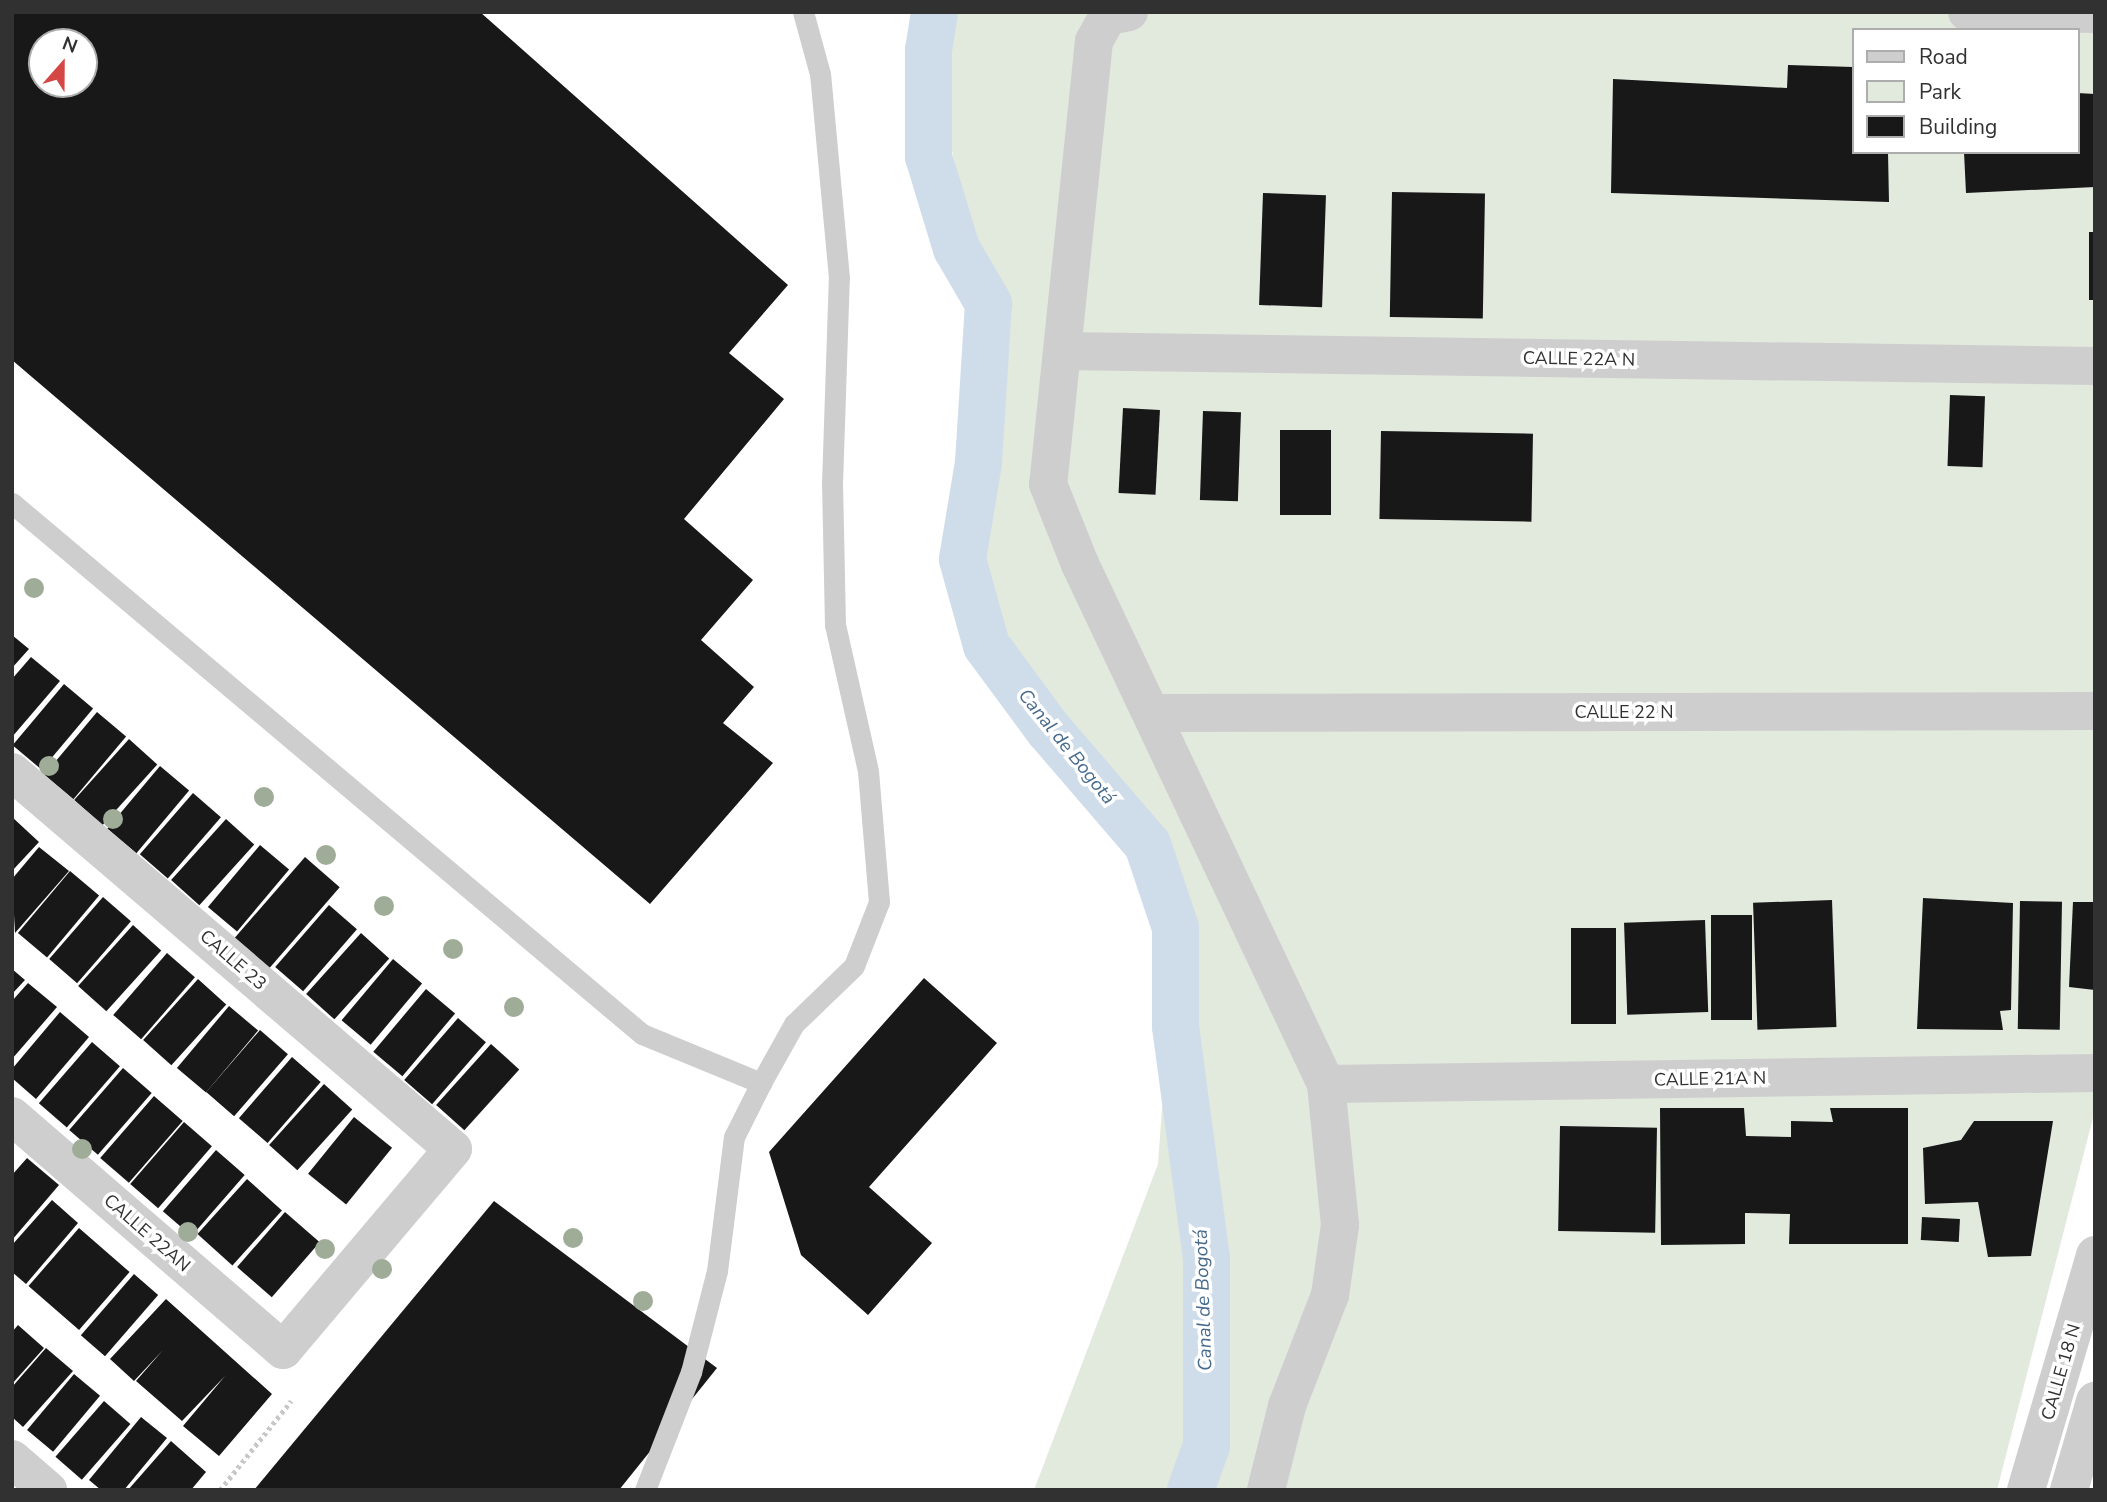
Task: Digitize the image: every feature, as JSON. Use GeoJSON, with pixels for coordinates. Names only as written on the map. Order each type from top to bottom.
{"type":"FeatureCollection","features":[{"type":"Feature","properties":{"kind":"street"},"geometry":{"type":"LineString","coordinates":[[1129,12],[1108,16],[1094,41],[1048,484],[1080,564],[1153,713],[1326,1084],[1340,1225],[1332,1283],[1287,1406],[1266,1490]]}},
{"type":"Feature","properties":{"kind":"street"},"geometry":{"type":"LineString","coordinates":[[1967,12],[2095,15]]}},
{"type":"Feature","properties":{"kind":"street","name":"CALLE 22A N"},"geometry":{"type":"LineString","coordinates":[[1063,351],[2095,366]]}},
{"type":"Feature","properties":{"kind":"street","name":"CALLE 22 N"},"geometry":{"type":"LineString","coordinates":[[1153,713],[2095,710]]}},
{"type":"Feature","properties":{"kind":"street","name":"CALLE 23"},"geometry":{"type":"LineString","coordinates":[[12,772],[453,1149],[283,1350]]}},
{"type":"Feature","properties":{"kind":"street","name":"CALLE 21A N"},"geometry":{"type":"LineString","coordinates":[[1326,1084],[2095,1073]]}},
{"type":"Feature","properties":{"kind":"street","name":"CALLE 22AN"},"geometry":{"type":"LineString","coordinates":[[12,1116],[283,1350]]}},
{"type":"Feature","properties":{"kind":"street","name":"CALLE 18 N"},"geometry":{"type":"LineString","coordinates":[[2026,1490],[2095,1255]]}},
{"type":"Feature","properties":{"kind":"street"},"geometry":{"type":"LineString","coordinates":[[2048,1415],[2093,1411],[2069,1490]]}},
{"type":"Feature","properties":{"kind":"street"},"geometry":{"type":"LineString","coordinates":[[12,1459],[48,1490]]}},
{"type":"Feature","properties":{"kind":"lane"},"geometry":{"type":"LineString","coordinates":[[645,1490],[691,1372],[718,1271],[734,1138],[794,1024],[854,966],[879,902],[868,771],[835,625],[832,484],[839,278],[820,74],[803,12]]}},
{"type":"Feature","properties":{"kind":"lane"},"geometry":{"type":"LineString","coordinates":[[12,503],[642,1034],[761,1083]]}},
{"type":"Feature","properties":{"kind":"path"},"geometry":{"type":"LineString","coordinates":[[220,1490],[291,1401]]}},
{"type":"Feature","properties":{"kind":"green space"},"geometry":{"type":"Polygon","coordinates":[[[952,12],[2095,12],[2095,1110],[1997,1490],[1034,1490],[1158,1164],[1175,927],[973,597],[988,303],[928,49],[952,12]]]}},
{"type":"Feature","properties":{"kind":"building"},"geometry":{"type":"Polygon","coordinates":[[[12,12],[480,12],[788,285],[729,353],[784,399],[684,519],[753,580],[701,640],[754,687],[723,723],[773,763],[650,904],[12,360],[12,12]]]}},
{"type":"Feature","properties":{"kind":"building"},"geometry":{"type":"Polygon","coordinates":[[[1788,65],[1852,67],[1852,154],[1888,154],[1889,202],[1611,193],[1613,79],[1787,88],[1788,65]]]}},
{"type":"Feature","properties":{"kind":"building"},"geometry":{"type":"Polygon","coordinates":[[[2079,93],[2095,94],[2095,187],[1966,193],[1964,154],[2079,154],[2079,93]]]}},
{"type":"Feature","properties":{"kind":"building"},"geometry":{"type":"Polygon","coordinates":[[[1392,192],[1485,194],[1483,319],[1390,317],[1392,192]]]}},
{"type":"Feature","properties":{"kind":"building"},"geometry":{"type":"Polygon","coordinates":[[[1263,193],[1326,195],[1322,307],[1259,305],[1263,193]]]}},
{"type":"Feature","properties":{"kind":"building"},"geometry":{"type":"Polygon","coordinates":[[[2089,232],[2095,232],[2095,300],[2089,300],[2089,232]]]}},
{"type":"Feature","properties":{"kind":"building"},"geometry":{"type":"Polygon","coordinates":[[[1950,395],[1985,396],[1983,467],[1948,466],[1950,395]]]}},
{"type":"Feature","properties":{"kind":"building"},"geometry":{"type":"Polygon","coordinates":[[[1123,408],[1160,410],[1156,495],[1119,493],[1123,408]]]}},
{"type":"Feature","properties":{"kind":"building"},"geometry":{"type":"Polygon","coordinates":[[[1203,411],[1241,412],[1238,501],[1200,500],[1203,411]]]}},
{"type":"Feature","properties":{"kind":"building"},"geometry":{"type":"Polygon","coordinates":[[[1280,430],[1331,430],[1331,515],[1280,515],[1280,430]]]}},
{"type":"Feature","properties":{"kind":"building"},"geometry":{"type":"Polygon","coordinates":[[[1381,431],[1533,434],[1531,522],[1379,519],[1381,431]]]}},
{"type":"Feature","properties":{"kind":"building"},"geometry":{"type":"Polygon","coordinates":[[[12,635],[29,649],[12,668],[12,635]]]}},
{"type":"Feature","properties":{"kind":"building"},"geometry":{"type":"Polygon","coordinates":[[[31,657],[60,681],[12,737],[12,679],[31,657]]]}},
{"type":"Feature","properties":{"kind":"building"},"geometry":{"type":"Polygon","coordinates":[[[64,684],[93,708],[42,770],[13,745],[64,684]]]}},
{"type":"Feature","properties":{"kind":"building"},"geometry":{"type":"Polygon","coordinates":[[[97,712],[126,736],[73,799],[44,775],[97,712]]]}},
{"type":"Feature","properties":{"kind":"building"},"geometry":{"type":"Polygon","coordinates":[[[129,739],[157,764],[102,825],[74,800],[129,739]]]}},
{"type":"Feature","properties":{"kind":"building"},"geometry":{"type":"Polygon","coordinates":[[[160,766],[189,790],[136,853],[107,829],[160,766]]]}},
{"type":"Feature","properties":{"kind":"building"},"geometry":{"type":"Polygon","coordinates":[[[193,793],[221,817],[168,878],[140,854],[193,793]]]}},
{"type":"Feature","properties":{"kind":"building"},"geometry":{"type":"Polygon","coordinates":[[[12,817],[39,842],[12,871],[12,817]]]}},
{"type":"Feature","properties":{"kind":"building"},"geometry":{"type":"Polygon","coordinates":[[[226,819],[254,844],[199,905],[171,880],[226,819]]]}},
{"type":"Feature","properties":{"kind":"building"},"geometry":{"type":"Polygon","coordinates":[[[260,845],[289,869],[237,931],[208,907],[260,845]]]}},
{"type":"Feature","properties":{"kind":"building"},"geometry":{"type":"Polygon","coordinates":[[[39,847],[69,871],[15,933],[12,879],[39,847]]]}},
{"type":"Feature","properties":{"kind":"building"},"geometry":{"type":"Polygon","coordinates":[[[305,857],[340,887],[270,968],[235,938],[305,857]]]}},
{"type":"Feature","properties":{"kind":"building"},"geometry":{"type":"Polygon","coordinates":[[[70,871],[99,895],[47,957],[18,933],[70,871]]]}},
{"type":"Feature","properties":{"kind":"building"},"geometry":{"type":"Polygon","coordinates":[[[103,897],[131,921],[77,983],[49,959],[103,897]]]}},
{"type":"Feature","properties":{"kind":"building"},"geometry":{"type":"Polygon","coordinates":[[[1923,898],[2013,903],[2011,1010],[2000,1011],[2003,1030],[1917,1029],[1923,898]]]}},
{"type":"Feature","properties":{"kind":"building"},"geometry":{"type":"Polygon","coordinates":[[[1832,900],[1836,1027],[1757,1030],[1753,903],[1832,900]]]}},
{"type":"Feature","properties":{"kind":"building"},"geometry":{"type":"Polygon","coordinates":[[[2020,901],[2062,902],[2060,1030],[2018,1029],[2020,901]]]}},
{"type":"Feature","properties":{"kind":"building"},"geometry":{"type":"Polygon","coordinates":[[[2073,902],[2095,902],[2095,990],[2069,987],[2073,902]]]}},
{"type":"Feature","properties":{"kind":"building"},"geometry":{"type":"Polygon","coordinates":[[[329,905],[357,929],[303,991],[275,967],[329,905]]]}},
{"type":"Feature","properties":{"kind":"building"},"geometry":{"type":"Polygon","coordinates":[[[1711,915],[1752,915],[1752,1020],[1711,1020],[1711,915]]]}},
{"type":"Feature","properties":{"kind":"building"},"geometry":{"type":"Polygon","coordinates":[[[1705,920],[1708,1012],[1627,1015],[1624,923],[1705,920]]]}},
{"type":"Feature","properties":{"kind":"building"},"geometry":{"type":"Polygon","coordinates":[[[133,925],[161,950],[106,1011],[78,986],[133,925]]]}},
{"type":"Feature","properties":{"kind":"building"},"geometry":{"type":"Polygon","coordinates":[[[1571,928],[1616,928],[1616,1024],[1571,1024],[1571,928]]]}},
{"type":"Feature","properties":{"kind":"building"},"geometry":{"type":"Polygon","coordinates":[[[361,933],[389,958],[334,1019],[306,994],[361,933]]]}},
{"type":"Feature","properties":{"kind":"building"},"geometry":{"type":"Polygon","coordinates":[[[167,953],[195,977],[141,1039],[113,1015],[167,953]]]}},
{"type":"Feature","properties":{"kind":"building"},"geometry":{"type":"Polygon","coordinates":[[[393,959],[422,983],[371,1045],[342,1020],[393,959]]]}},
{"type":"Feature","properties":{"kind":"building"},"geometry":{"type":"Polygon","coordinates":[[[12,969],[25,980],[12,994],[12,969]]]}},
{"type":"Feature","properties":{"kind":"building"},"geometry":{"type":"Polygon","coordinates":[[[924,978],[997,1043],[869,1187],[932,1243],[868,1315],[801,1255],[769,1152],[924,978]]]}},
{"type":"Feature","properties":{"kind":"building"},"geometry":{"type":"Polygon","coordinates":[[[198,979],[226,1004],[171,1065],[143,1040],[198,979]]]}},
{"type":"Feature","properties":{"kind":"building"},"geometry":{"type":"Polygon","coordinates":[[[28,983],[57,1007],[12,1059],[12,1001],[28,983]]]}},
{"type":"Feature","properties":{"kind":"building"},"geometry":{"type":"Polygon","coordinates":[[[426,989],[455,1013],[402,1076],[373,1052],[426,989]]]}},
{"type":"Feature","properties":{"kind":"building"},"geometry":{"type":"Polygon","coordinates":[[[229,1006],[258,1030],[206,1092],[177,1068],[229,1006]]]}},
{"type":"Feature","properties":{"kind":"building"},"geometry":{"type":"Polygon","coordinates":[[[60,1012],[89,1037],[36,1099],[12,1078],[12,1069],[60,1012]]]}},
{"type":"Feature","properties":{"kind":"building"},"geometry":{"type":"Polygon","coordinates":[[[458,1018],[486,1042],[432,1104],[404,1080],[458,1018]]]}},
{"type":"Feature","properties":{"kind":"building"},"geometry":{"type":"Polygon","coordinates":[[[260,1030],[288,1054],[234,1116],[206,1092],[260,1030]]]}},
{"type":"Feature","properties":{"kind":"building"},"geometry":{"type":"Polygon","coordinates":[[[92,1042],[120,1066],[67,1127],[39,1103],[92,1042]]]}},
{"type":"Feature","properties":{"kind":"building"},"geometry":{"type":"Polygon","coordinates":[[[491,1044],[519,1069],[464,1130],[436,1105],[491,1044]]]}},
{"type":"Feature","properties":{"kind":"building"},"geometry":{"type":"Polygon","coordinates":[[[292,1057],[321,1082],[268,1143],[239,1118],[292,1057]]]}},
{"type":"Feature","properties":{"kind":"building"},"geometry":{"type":"Polygon","coordinates":[[[123,1068],[152,1093],[98,1155],[69,1130],[123,1068]]]}},
{"type":"Feature","properties":{"kind":"building"},"geometry":{"type":"Polygon","coordinates":[[[324,1084],[352,1109],[297,1170],[269,1145],[324,1084]]]}},
{"type":"Feature","properties":{"kind":"building"},"geometry":{"type":"Polygon","coordinates":[[[154,1096],[183,1121],[129,1183],[100,1158],[154,1096]]]}},
{"type":"Feature","properties":{"kind":"building"},"geometry":{"type":"Polygon","coordinates":[[[1660,1108],[1744,1108],[1746,1136],[1791,1137],[1791,1121],[1833,1122],[1830,1108],[1908,1108],[1908,1244],[1789,1244],[1790,1214],[1745,1213],[1745,1244],[1661,1245],[1660,1108]]]}},
{"type":"Feature","properties":{"kind":"building"},"geometry":{"type":"Polygon","coordinates":[[[354,1117],[392,1148],[346,1205],[308,1174],[354,1117]]]}},
{"type":"Feature","properties":{"kind":"building"},"geometry":{"type":"Polygon","coordinates":[[[1974,1121],[2053,1121],[2031,1256],[1988,1257],[1978,1202],[1925,1204],[1923,1148],[1961,1140],[1974,1121]]]}},
{"type":"Feature","properties":{"kind":"building"},"geometry":{"type":"Polygon","coordinates":[[[184,1122],[212,1146],[158,1208],[130,1184],[184,1122]]]}},
{"type":"Feature","properties":{"kind":"building"},"geometry":{"type":"Polygon","coordinates":[[[1560,1126],[1657,1128],[1655,1233],[1558,1231],[1560,1126]]]}},
{"type":"Feature","properties":{"kind":"building"},"geometry":{"type":"Polygon","coordinates":[[[216,1150],[245,1175],[192,1236],[163,1211],[216,1150]]]}},
{"type":"Feature","properties":{"kind":"building"},"geometry":{"type":"Polygon","coordinates":[[[27,1158],[59,1185],[12,1240],[12,1175],[27,1158]]]}},
{"type":"Feature","properties":{"kind":"building"},"geometry":{"type":"Polygon","coordinates":[[[247,1179],[282,1210],[232,1265],[197,1234],[247,1179]]]}},
{"type":"Feature","properties":{"kind":"building"},"geometry":{"type":"Polygon","coordinates":[[[52,1200],[78,1223],[26,1284],[12,1272],[12,1245],[52,1200]]]}},
{"type":"Feature","properties":{"kind":"building"},"geometry":{"type":"Polygon","coordinates":[[[494,1201],[717,1368],[619,1490],[254,1490],[494,1201]]]}},
{"type":"Feature","properties":{"kind":"building"},"geometry":{"type":"Polygon","coordinates":[[[285,1212],[320,1242],[272,1297],[237,1267],[285,1212]]]}},
{"type":"Feature","properties":{"kind":"building"},"geometry":{"type":"Polygon","coordinates":[[[1922,1217],[1960,1219],[1959,1242],[1921,1240],[1922,1217]]]}},
{"type":"Feature","properties":{"kind":"building"},"geometry":{"type":"Polygon","coordinates":[[[79,1228],[130,1272],[79,1330],[28,1286],[79,1228]]]}},
{"type":"Feature","properties":{"kind":"building"},"geometry":{"type":"Polygon","coordinates":[[[134,1274],[158,1295],[105,1356],[81,1335],[134,1274]]]}},
{"type":"Feature","properties":{"kind":"building"},"geometry":{"type":"Polygon","coordinates":[[[166,1299],[272,1394],[219,1456],[183,1426],[225,1376],[182,1421],[136,1381],[163,1350],[134,1381],[110,1359],[166,1299]]]}},
{"type":"Feature","properties":{"kind":"building"},"geometry":{"type":"Polygon","coordinates":[[[18,1325],[44,1348],[12,1384],[12,1332],[18,1325]]]}},
{"type":"Feature","properties":{"kind":"building"},"geometry":{"type":"Polygon","coordinates":[[[46,1348],[73,1371],[23,1427],[12,1417],[12,1387],[46,1348]]]}},
{"type":"Feature","properties":{"kind":"building"},"geometry":{"type":"Polygon","coordinates":[[[74,1374],[100,1396],[53,1452],[27,1430],[74,1374]]]}},
{"type":"Feature","properties":{"kind":"building"},"geometry":{"type":"Polygon","coordinates":[[[104,1401],[130,1424],[82,1480],[55,1457],[104,1401]]]}},
{"type":"Feature","properties":{"kind":"building"},"geometry":{"type":"Polygon","coordinates":[[[141,1417],[167,1438],[124,1490],[101,1490],[89,1480],[141,1417]]]}},
{"type":"Feature","properties":{"kind":"building"},"geometry":{"type":"Polygon","coordinates":[[[171,1441],[206,1472],[191,1490],[128,1490],[171,1441]]]}},
{"type":"Feature","properties":{"kind":"waterway","name":"Canal de Bogotá"},"geometry":{"type":"LineString","coordinates":[[934,12],[928,49],[928,156],[956,248],[988,303],[978,462],[962,559],[986,645],[1048,729],[1147,844],[1175,927],[1175,1026],[1206,1257],[1206,1445],[1190,1490]]}}]}
